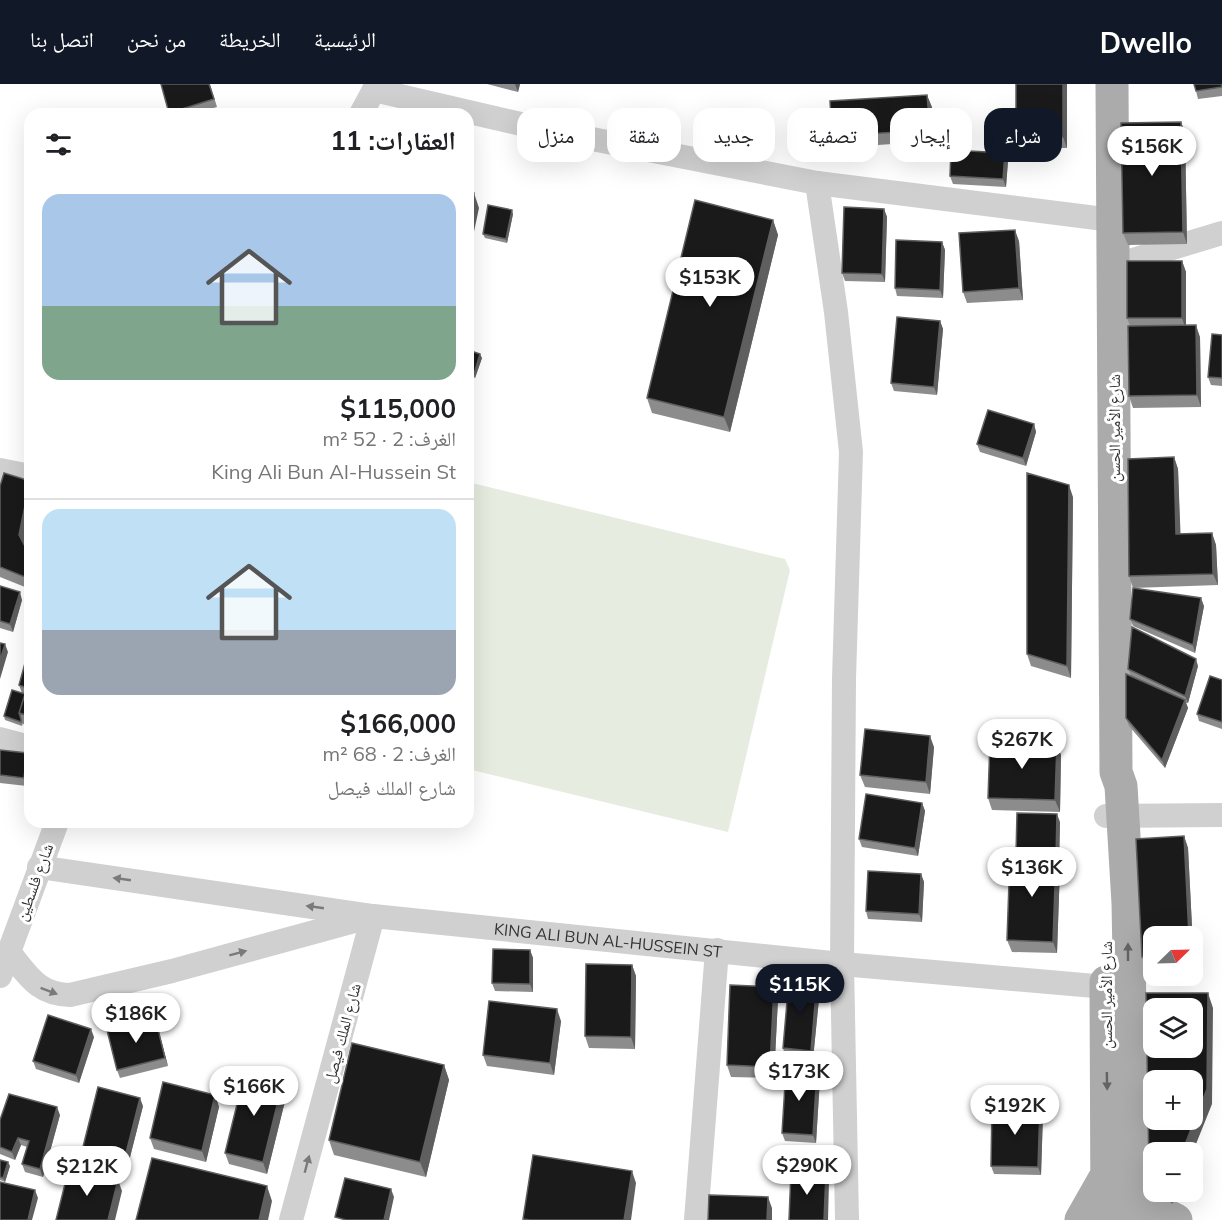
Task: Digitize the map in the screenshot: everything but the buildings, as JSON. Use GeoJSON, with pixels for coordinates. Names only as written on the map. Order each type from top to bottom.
{"type":"FeatureCollection","features":[{"type":"Feature","properties":{"kind":"main road","name":"شارع الأمير الحسن"},"geometry":{"type":"LineString","coordinates":[[1107,1220],[1125,1194],[1117,992],[1128,903],[1115,816],[1112,84]]}},
{"type":"Feature","properties":{"kind":"main road"},"geometry":{"type":"LineString","coordinates":[[1081,1220],[1125,1194],[1176,1220]]}},
{"type":"Feature","properties":{"kind":"street"},"geometry":{"type":"LineString","coordinates":[[364,108],[376,87],[460,108]]}},
{"type":"Feature","properties":{"kind":"street"},"geometry":{"type":"LineString","coordinates":[[474,112],[551,131],[817,183],[1112,220]]}},
{"type":"Feature","properties":{"kind":"street"},"geometry":{"type":"LineString","coordinates":[[817,183],[836,312],[851,452],[844,679],[842,964],[847,1220]]}},
{"type":"Feature","properties":{"kind":"street"},"geometry":{"type":"LineString","coordinates":[[1113,266],[1222,233]]}},
{"type":"Feature","properties":{"kind":"street"},"geometry":{"type":"LineString","coordinates":[[0,470],[24,475]]}},
{"type":"Feature","properties":{"kind":"street"},"geometry":{"type":"LineString","coordinates":[[0,739],[24,745]]}},
{"type":"Feature","properties":{"kind":"street"},"geometry":{"type":"LineString","coordinates":[[1115,816],[1222,815]]}},
{"type":"Feature","properties":{"kind":"street","name":"شارع فلسطين"},"geometry":{"type":"LineString","coordinates":[[0,976],[55,828]]}},
{"type":"Feature","properties":{"kind":"street","name":"KING ALI BUN AL-HUSSEIN ST"},"geometry":{"type":"LineString","coordinates":[[39,867],[373,916],[1117,992]]}},
{"type":"Feature","properties":{"kind":"street"},"geometry":{"type":"LineString","coordinates":[[8,951],[41,989],[53,994],[70,995],[171,971],[373,916]]}},
{"type":"Feature","properties":{"kind":"street","name":"شارع الملك فيصل"},"geometry":{"type":"LineString","coordinates":[[291,1220],[373,916]]}},
{"type":"Feature","properties":{"kind":"street"},"geometry":{"type":"LineString","coordinates":[[696,1220],[717,950]]}},
{"type":"Feature","properties":{"kind":"shaded area"},"geometry":{"type":"Polygon","coordinates":[[[474,483],[785,559],[790,570],[728,832],[474,770],[474,483]]]}}]}
